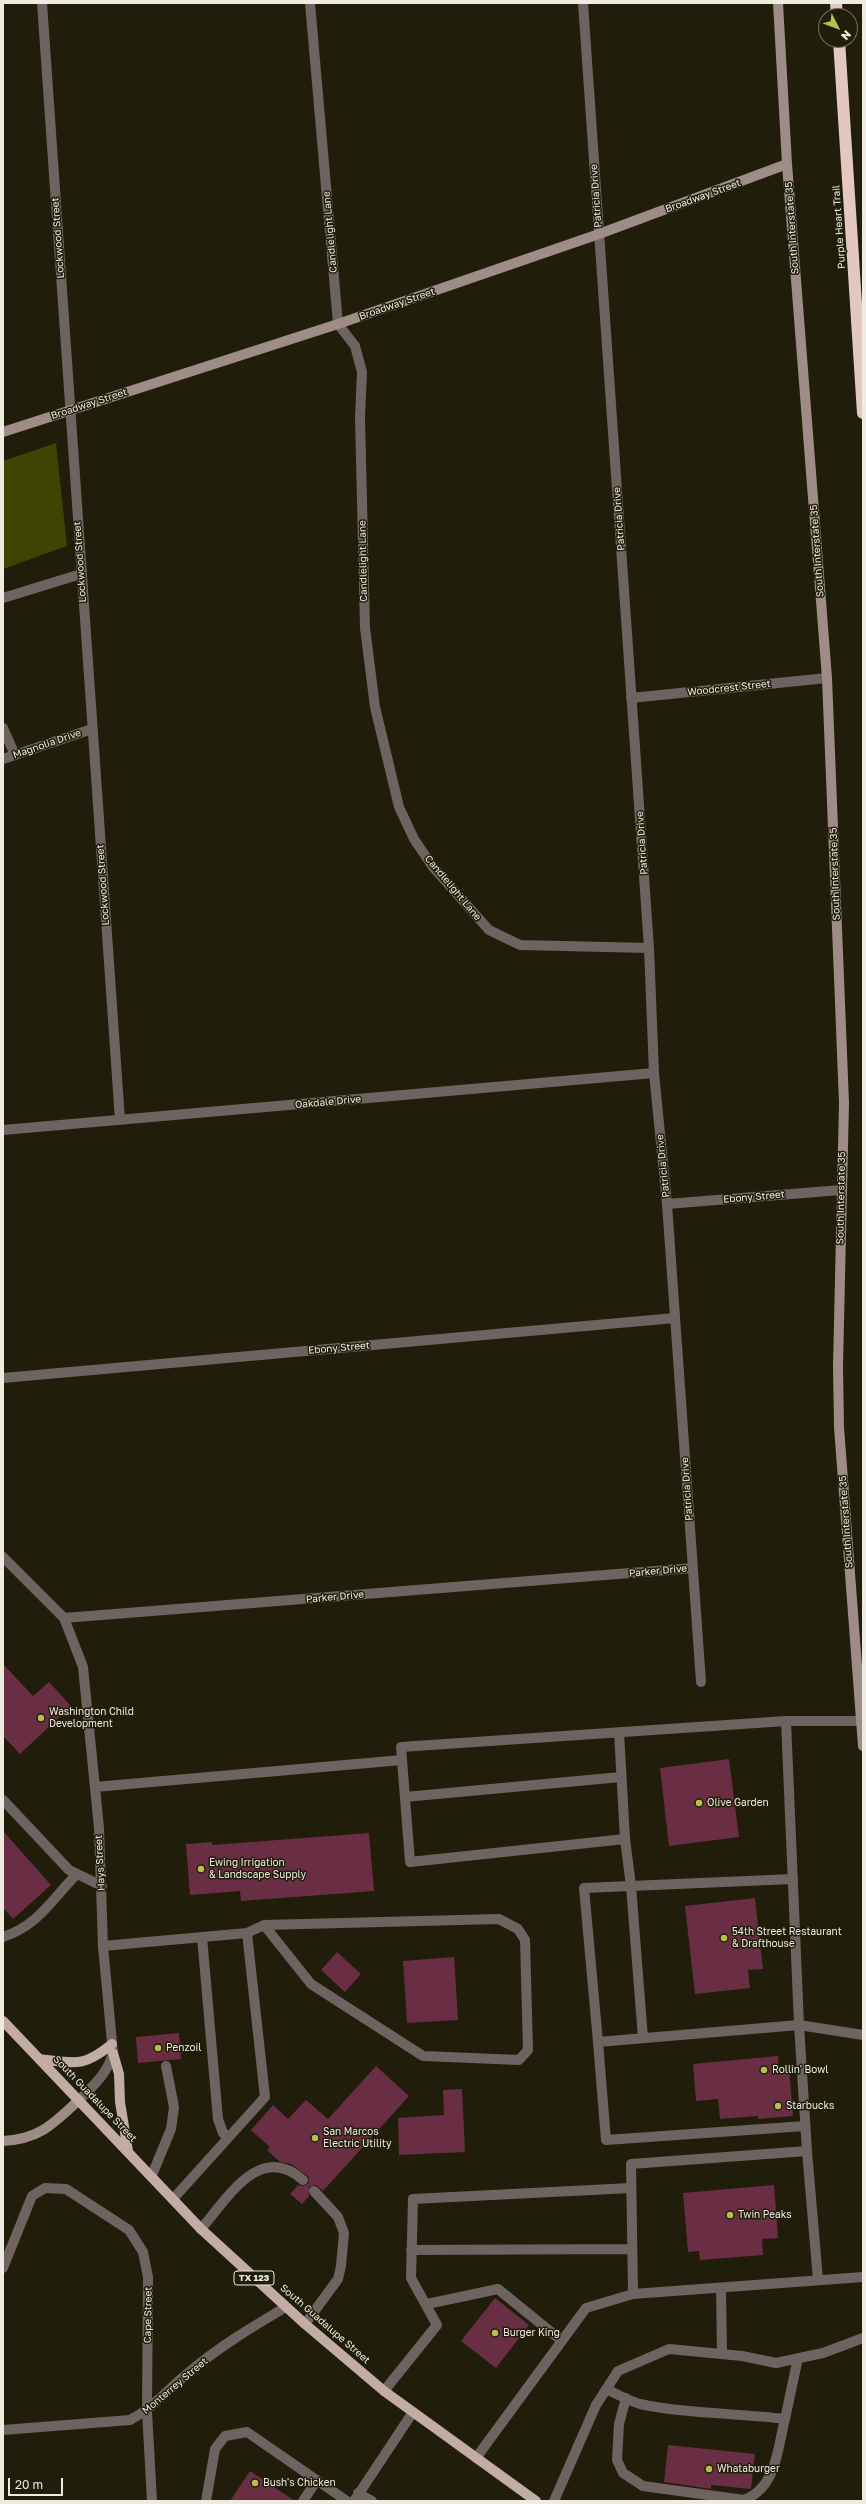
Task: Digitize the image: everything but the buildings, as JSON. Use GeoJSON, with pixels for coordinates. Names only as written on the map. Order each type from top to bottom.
{"type":"FeatureCollection","features":[{"type":"Feature","properties":{"kind":"highway","name":"Purple Heart Trail"},"geometry":{"type":"LineString","coordinates":[[840,48],[863,413]]}},
{"type":"Feature","properties":{"kind":"main road","name":"South Interstate 35"},"geometry":{"type":"LineString","coordinates":[[778,3],[788,164],[827,678],[844,1103],[841,1190],[839,1427],[863,1746]]}},
{"type":"Feature","properties":{"kind":"main road","name":"Broadway Street"},"geometry":{"type":"LineString","coordinates":[[3,432],[338,324],[599,234],[788,164]]}},
{"type":"Feature","properties":{"kind":"main road","name":"South Guadalupe Street"},"geometry":{"type":"LineString","coordinates":[[3,2021],[152,2175],[202,2229],[286,2307],[384,2391],[536,2501]]}},
{"type":"Feature","properties":{"kind":"main road"},"geometry":{"type":"LineString","coordinates":[[39,2059],[79,2062],[95,2058],[112,2048],[120,2074],[120,2102],[128,2151]]}},
{"type":"Feature","properties":{"kind":"main road"},"geometry":{"type":"LineString","coordinates":[[3,2141],[20,2140],[49,2128],[79,2100]]}},
{"type":"Feature","properties":{"kind":"street","name":"Lockwood Street"},"geometry":{"type":"LineString","coordinates":[[42,3],[69,410],[120,1120]]}},
{"type":"Feature","properties":{"kind":"street","name":"Candlelight Lane"},"geometry":{"type":"LineString","coordinates":[[310,3],[338,324],[355,346],[362,372],[360,417],[365,628],[375,707],[399,807],[414,839],[433,868],[489,930],[520,945],[649,948]]}},
{"type":"Feature","properties":{"kind":"street","name":"Patricia Drive"},"geometry":{"type":"LineString","coordinates":[[582,3],[649,948],[654,1073],[667,1204],[701,1682]]}},
{"type":"Feature","properties":{"kind":"street"},"geometry":{"type":"LineString","coordinates":[[3,598],[81,574]]}},
{"type":"Feature","properties":{"kind":"street","name":"Woodcrest Street"},"geometry":{"type":"LineString","coordinates":[[631,698],[827,678]]}},
{"type":"Feature","properties":{"kind":"street"},"geometry":{"type":"LineString","coordinates":[[3,728],[15,755]]}},
{"type":"Feature","properties":{"kind":"street","name":"Magnolia Drive"},"geometry":{"type":"LineString","coordinates":[[3,759],[92,729]]}},
{"type":"Feature","properties":{"kind":"street","name":"Oakdale Drive"},"geometry":{"type":"LineString","coordinates":[[3,1130],[654,1073]]}},
{"type":"Feature","properties":{"kind":"street","name":"Ebony Street"},"geometry":{"type":"LineString","coordinates":[[667,1204],[841,1190]]}},
{"type":"Feature","properties":{"kind":"street","name":"Ebony Street"},"geometry":{"type":"LineString","coordinates":[[3,1378],[675,1318]]}},
{"type":"Feature","properties":{"kind":"street"},"geometry":{"type":"LineString","coordinates":[[3,1557],[64,1618]]}},
{"type":"Feature","properties":{"kind":"street","name":"Parker Drive"},"geometry":{"type":"LineString","coordinates":[[64,1618],[693,1568]]}},
{"type":"Feature","properties":{"kind":"street","name":"Hays Street"},"geometry":{"type":"LineString","coordinates":[[64,1618],[83,1666],[95,1786],[102,1886],[103,1946],[112,2048],[110,2065],[104,2074],[79,2100]]}},
{"type":"Feature","properties":{"kind":"street"},"geometry":{"type":"LineString","coordinates":[[786,1721],[798,2025],[818,2280]]}},
{"type":"Feature","properties":{"kind":"street"},"geometry":{"type":"LineString","coordinates":[[625,1839],[410,1862],[402,1747],[786,1721],[861,1721]]}},
{"type":"Feature","properties":{"kind":"street"},"geometry":{"type":"LineString","coordinates":[[619,1732],[625,1839],[631,1886],[643,2038]]}},
{"type":"Feature","properties":{"kind":"street"},"geometry":{"type":"LineString","coordinates":[[95,1786],[402,1760]]}},
{"type":"Feature","properties":{"kind":"street"},"geometry":{"type":"LineString","coordinates":[[405,1797],[621,1777]]}},
{"type":"Feature","properties":{"kind":"street"},"geometry":{"type":"LineString","coordinates":[[3,1800],[69,1870],[102,1886]]}},
{"type":"Feature","properties":{"kind":"street"},"geometry":{"type":"LineString","coordinates":[[3,1936],[30,1925],[50,1906],[60,1891],[77,1874]]}},
{"type":"Feature","properties":{"kind":"street"},"geometry":{"type":"LineString","coordinates":[[793,1879],[584,1888],[606,2140],[805,2126]]}},
{"type":"Feature","properties":{"kind":"street"},"geometry":{"type":"LineString","coordinates":[[103,1946],[247,1933],[264,1925],[499,1919],[518,1929],[525,1940],[528,2050],[519,2060],[423,2056],[311,1984],[264,1925]]}},
{"type":"Feature","properties":{"kind":"street"},"geometry":{"type":"LineString","coordinates":[[173,2199],[265,2097],[247,1933]]}},
{"type":"Feature","properties":{"kind":"street"},"geometry":{"type":"LineString","coordinates":[[202,1937],[218,2119],[224,2133],[228,2138]]}},
{"type":"Feature","properties":{"kind":"street"},"geometry":{"type":"LineString","coordinates":[[598,2042],[798,2025],[863,2035]]}},
{"type":"Feature","properties":{"kind":"street"},"geometry":{"type":"LineString","coordinates":[[152,2175],[171,2129],[174,2107],[166,2066]]}},
{"type":"Feature","properties":{"kind":"street"},"geometry":{"type":"LineString","coordinates":[[633,2294],[631,2164],[807,2151]]}},
{"type":"Feature","properties":{"kind":"street"},"geometry":{"type":"LineString","coordinates":[[202,2229],[241,2182],[252,2173],[274,2166],[292,2171],[303,2180]]}},
{"type":"Feature","properties":{"kind":"street","name":"Cape Street"},"geometry":{"type":"LineString","coordinates":[[3,2268],[32,2196],[45,2188],[66,2189],[129,2230],[144,2252],[148,2277],[147,2411],[152,2501]]}},
{"type":"Feature","properties":{"kind":"street"},"geometry":{"type":"LineString","coordinates":[[384,2391],[437,2325],[411,2278],[413,2200],[631,2188]]}},
{"type":"Feature","properties":{"kind":"street"},"geometry":{"type":"LineString","coordinates":[[305,2324],[338,2279],[341,2266],[344,2233],[338,2217],[314,2190]]}},
{"type":"Feature","properties":{"kind":"street"},"geometry":{"type":"LineString","coordinates":[[411,2250],[632,2249]]}},
{"type":"Feature","properties":{"kind":"street"},"geometry":{"type":"LineString","coordinates":[[476,2458],[586,2308],[633,2294],[863,2277]]}},
{"type":"Feature","properties":{"kind":"street"},"geometry":{"type":"LineString","coordinates":[[721,2288],[722,2354]]}},
{"type":"Feature","properties":{"kind":"street"},"geometry":{"type":"LineString","coordinates":[[426,2304],[498,2289],[562,2341]]}},
{"type":"Feature","properties":{"kind":"street","name":"Monterrey Street"},"geometry":{"type":"LineString","coordinates":[[3,2430],[130,2420],[147,2411],[187,2373],[241,2334],[286,2307]]}},
{"type":"Feature","properties":{"kind":"street"},"geometry":{"type":"LineString","coordinates":[[554,2501],[596,2405],[618,2371],[669,2349],[722,2354],[776,2363],[823,2354],[863,2338]]}},
{"type":"Feature","properties":{"kind":"street"},"geometry":{"type":"LineString","coordinates":[[626,2398],[619,2424],[617,2460],[623,2473],[644,2486],[744,2500],[757,2495],[769,2480],[785,2419],[798,2358]]}},
{"type":"Feature","properties":{"kind":"street"},"geometry":{"type":"LineString","coordinates":[[606,2389],[638,2403],[665,2408],[739,2413],[785,2419]]}},
{"type":"Feature","properties":{"kind":"street"},"geometry":{"type":"LineString","coordinates":[[372,2501],[356,2497],[413,2412]]}},
{"type":"Feature","properties":{"kind":"street"},"geometry":{"type":"LineString","coordinates":[[206,2501],[215,2448],[225,2436],[247,2432],[347,2501]]}},
{"type":"Feature","properties":{"kind":"street"},"geometry":{"type":"LineString","coordinates":[[303,2501],[317,2480]]}},
{"type":"Feature","properties":{"kind":"green space"},"geometry":{"type":"Polygon","coordinates":[[[56,443],[67,546],[3,569],[3,461],[56,443]]]}},
{"type":"Feature","properties":{"kind":"place","name":"Washington Child Development"},"geometry":{"type":"Point","coordinates":[41,1718]}},
{"type":"Feature","properties":{"kind":"place","name":"Olive Garden"},"geometry":{"type":"Point","coordinates":[699,1803]}},
{"type":"Feature","properties":{"kind":"place","name":"Ewing Irrigation & Landscape Supply"},"geometry":{"type":"Point","coordinates":[201,1869]}},
{"type":"Feature","properties":{"kind":"place","name":"54th Street Restaurant & Drafthouse"},"geometry":{"type":"Point","coordinates":[724,1938]}},
{"type":"Feature","properties":{"kind":"place","name":"Penzoil"},"geometry":{"type":"Point","coordinates":[158,2048]}},
{"type":"Feature","properties":{"kind":"place","name":"Rollin' Bowl"},"geometry":{"type":"Point","coordinates":[764,2070]}},
{"type":"Feature","properties":{"kind":"place","name":"Starbucks"},"geometry":{"type":"Point","coordinates":[778,2106]}},
{"type":"Feature","properties":{"kind":"place","name":"San Marcos Electric Utility"},"geometry":{"type":"Point","coordinates":[315,2138]}},
{"type":"Feature","properties":{"kind":"place","name":"Twin Peaks"},"geometry":{"type":"Point","coordinates":[730,2215]}},
{"type":"Feature","properties":{"kind":"place","name":"Burger King"},"geometry":{"type":"Point","coordinates":[495,2333]}},
{"type":"Feature","properties":{"kind":"place","name":"Whataburger"},"geometry":{"type":"Point","coordinates":[709,2469]}},
{"type":"Feature","properties":{"kind":"place","name":"Bush's Chicken"},"geometry":{"type":"Point","coordinates":[255,2483]}}]}
